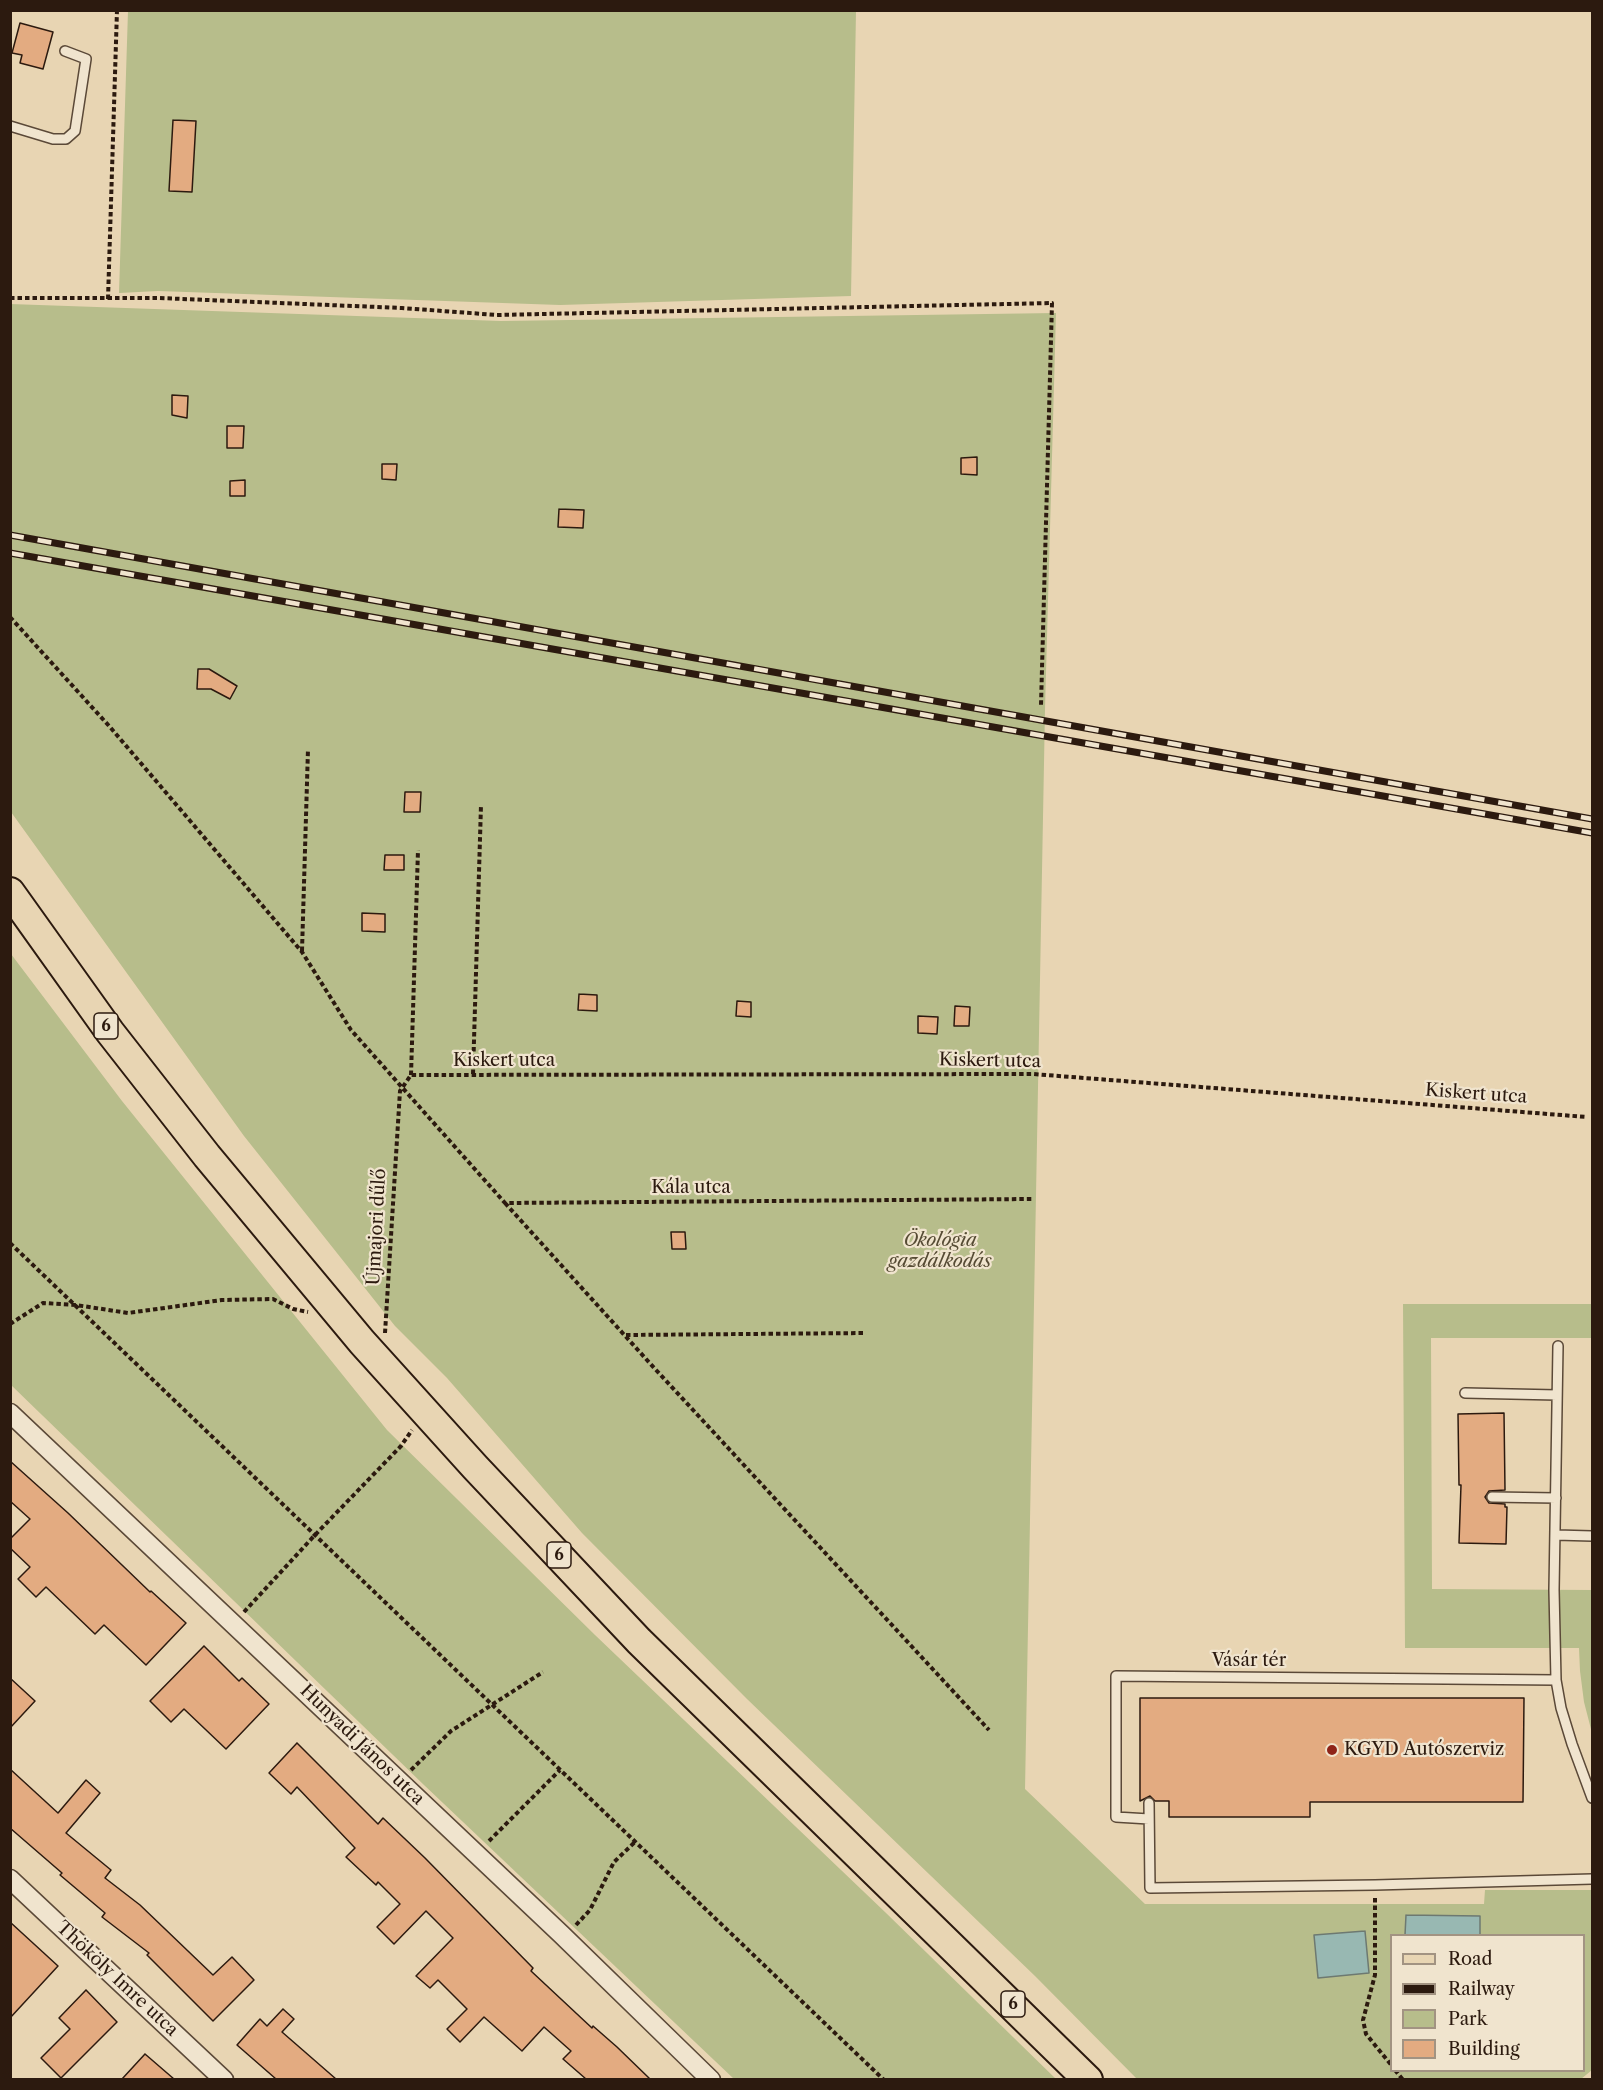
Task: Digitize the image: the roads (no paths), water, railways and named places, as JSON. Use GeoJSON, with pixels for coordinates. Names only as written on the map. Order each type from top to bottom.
{"type":"FeatureCollection","features":[{"type":"Feature","properties":{"kind":"main road","name":"6"},"geometry":{"type":"LineString","coordinates":[[10,892],[110,1032],[213,1164],[341,1317],[424,1411],[639,1641],[1088,2079]]}},
{"type":"Feature","properties":{"kind":"street","name":"Hunyadi János utca"},"geometry":{"type":"LineString","coordinates":[[10,1413],[561,1934],[711,2079]]}},
{"type":"Feature","properties":{"kind":"street","name":"Thököly Imre utca"},"geometry":{"type":"LineString","coordinates":[[10,1879],[224,2079]]}},
{"type":"Feature","properties":{"kind":"lane"},"geometry":{"type":"LineString","coordinates":[[10,126],[53,139],[66,139],[75,131],[86,58],[64,51]]}},
{"type":"Feature","properties":{"kind":"lane"},"geometry":{"type":"LineString","coordinates":[[1558,1346],[1554,1590],[1556,1680],[1561,1708],[1572,1744],[1593,1798]]}},
{"type":"Feature","properties":{"kind":"lane"},"geometry":{"type":"LineString","coordinates":[[1466,1393],[1557,1395]]}},
{"type":"Feature","properties":{"kind":"lane"},"geometry":{"type":"LineString","coordinates":[[1492,1497],[1556,1497]]}},
{"type":"Feature","properties":{"kind":"lane"},"geometry":{"type":"LineString","coordinates":[[1556,1535],[1593,1536]]}},
{"type":"Feature","properties":{"kind":"lane","name":"Vásár tér"},"geometry":{"type":"LineString","coordinates":[[1149,1819],[1116,1817],[1116,1676],[1556,1680]]}},
{"type":"Feature","properties":{"kind":"lane"},"geometry":{"type":"LineString","coordinates":[[1149,1803],[1150,1888],[1375,1886],[1593,1879]]}},
{"type":"Feature","properties":{"kind":"water"},"geometry":{"type":"Polygon","coordinates":[[[1406,1915],[1480,1916],[1480,1934],[1405,1934],[1406,1915]]]}},
{"type":"Feature","properties":{"kind":"water"},"geometry":{"type":"Polygon","coordinates":[[[1365,1931],[1369,1973],[1318,1978],[1314,1935],[1365,1931]]]}},
{"type":"Feature","properties":{"kind":"railway"},"geometry":{"type":"LineString","coordinates":[[10,535],[1592,819]]}},
{"type":"Feature","properties":{"kind":"railway"},"geometry":{"type":"LineString","coordinates":[[10,553],[1592,833]]}},
{"type":"Feature","properties":{"kind":"place","name":"KGYD Autószerviz"},"geometry":{"type":"Point","coordinates":[1332,1750]}},
{"type":"Feature","properties":{"kind":"park label","name":"Ökológia gazdálkodás"},"geometry":{"type":"Point","coordinates":[940,1251]}}]}
